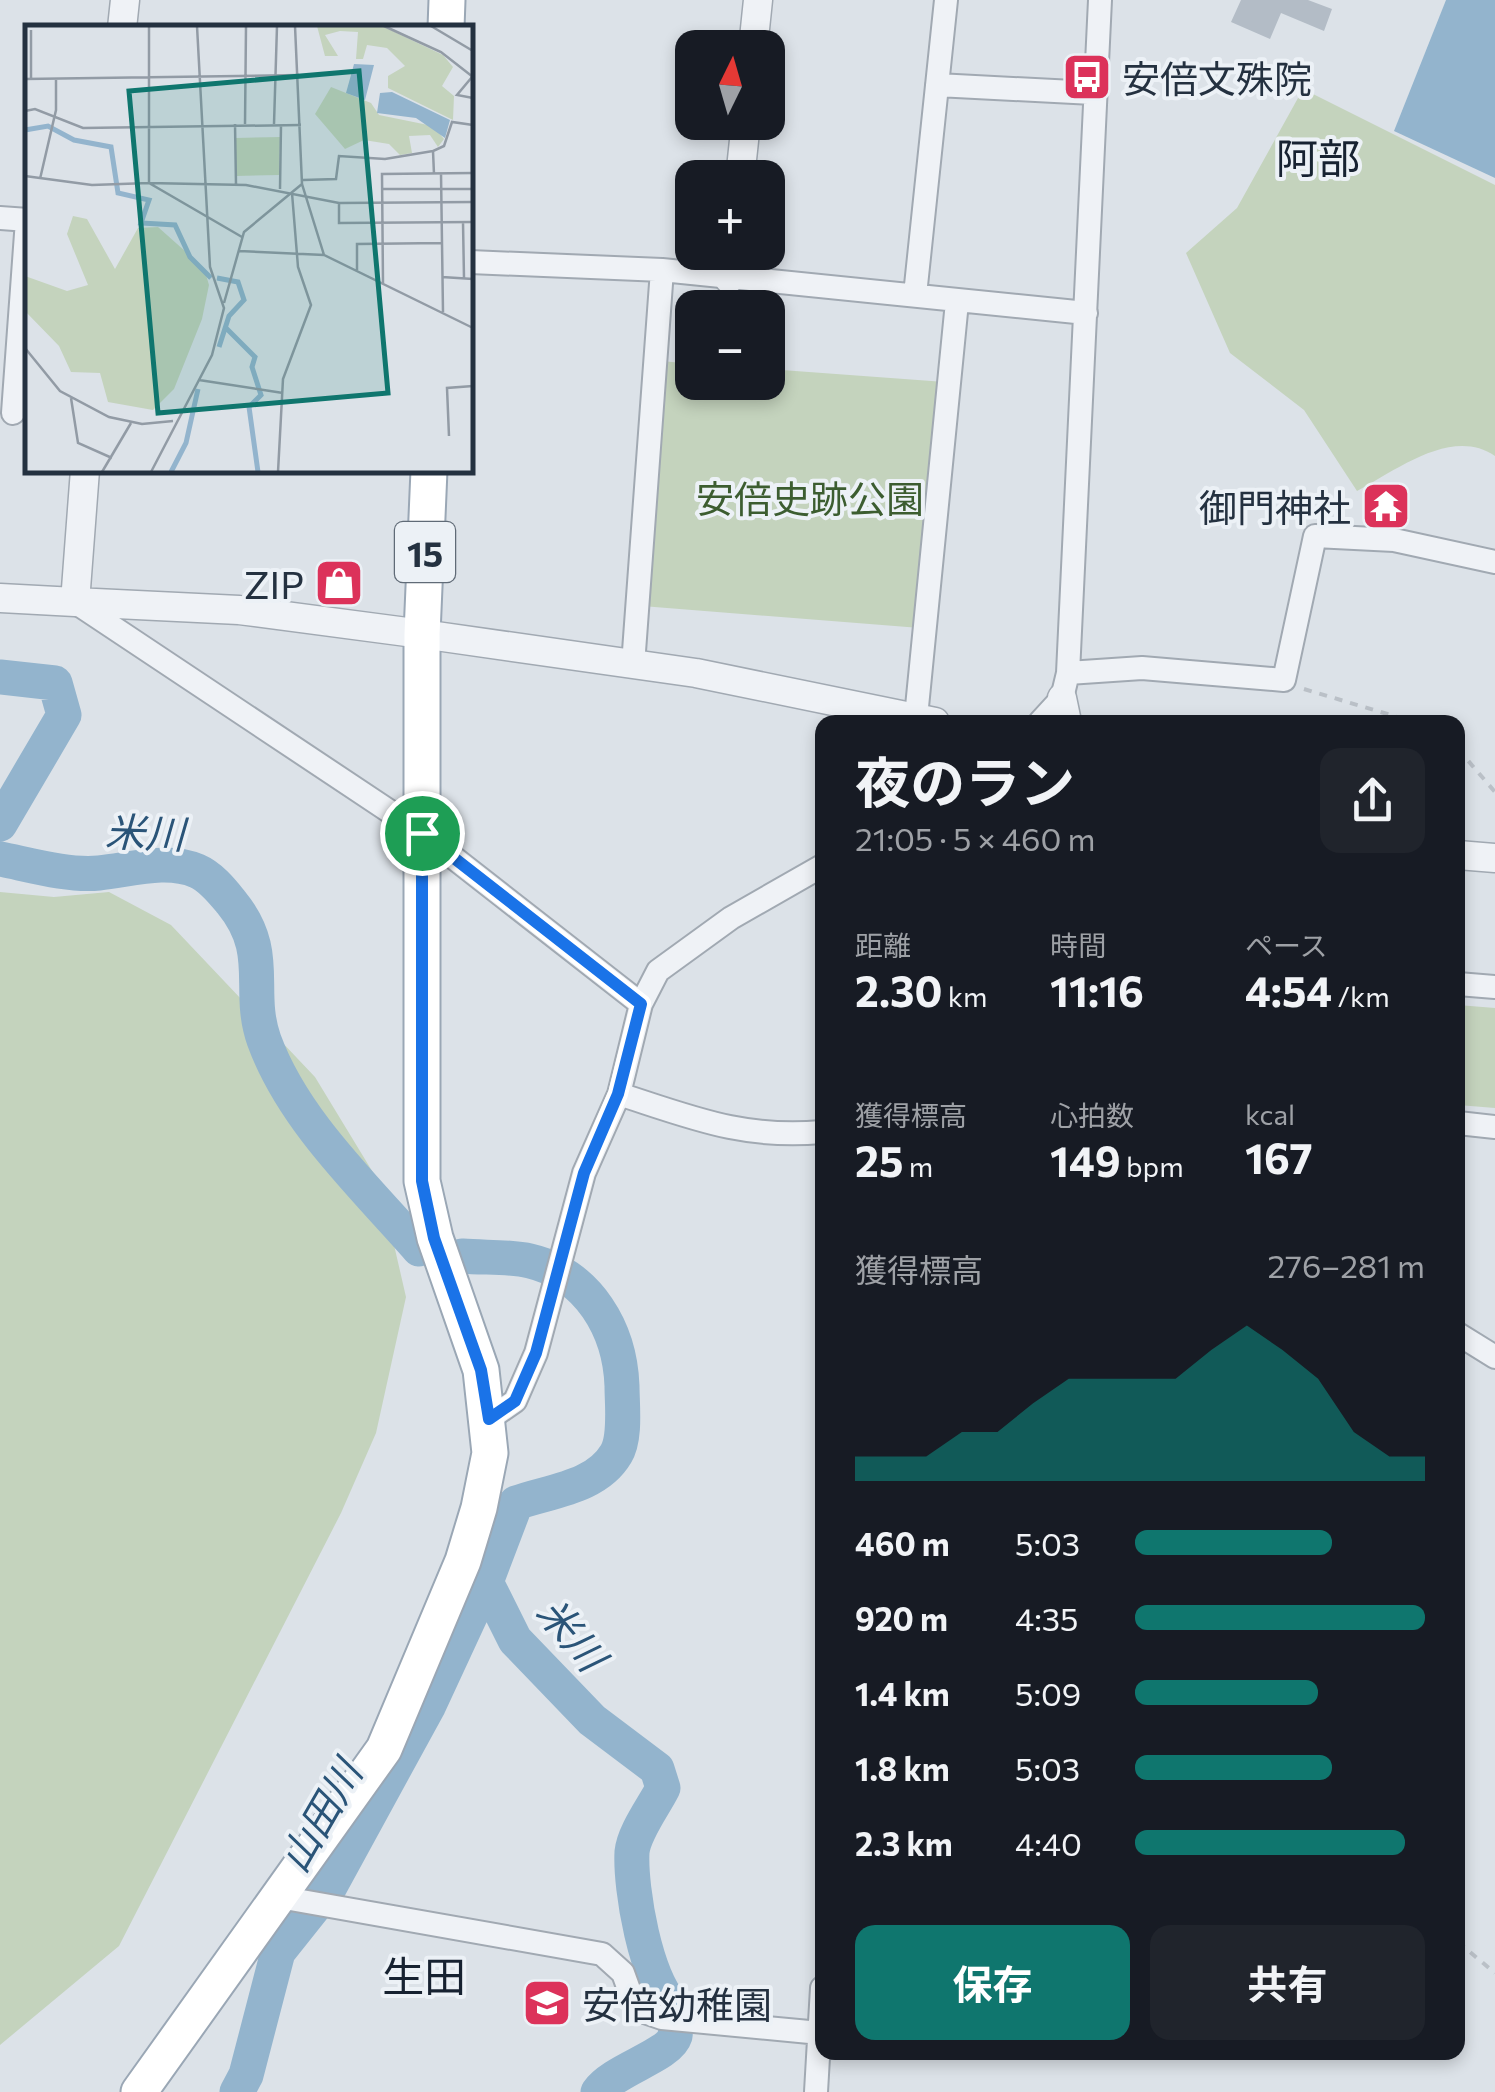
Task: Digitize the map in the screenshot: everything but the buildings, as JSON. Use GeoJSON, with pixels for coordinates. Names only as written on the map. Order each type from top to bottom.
{"type":"FeatureCollection","features":[{"type":"Feature","properties":{"kind":"main road"},"geometry":{"type":"LineString","coordinates":[[446,25],[447,0]]}},
{"type":"Feature","properties":{"kind":"main road","name":"15"},"geometry":{"type":"LineString","coordinates":[[139,2092],[384,1749],[463,1560],[490,1453],[481,1370],[434,1238],[422,1181],[422,634],[428,472]]}},
{"type":"Feature","properties":{"kind":"street"},"geometry":{"type":"LineString","coordinates":[[122,25],[125,0]]}},
{"type":"Feature","properties":{"kind":"street"},"geometry":{"type":"LineString","coordinates":[[756,30],[758,0]]}},
{"type":"Feature","properties":{"kind":"street"},"geometry":{"type":"LineString","coordinates":[[915,295],[946,0]]}},
{"type":"Feature","properties":{"kind":"street"},"geometry":{"type":"LineString","coordinates":[[1066,698],[1100,0]]}},
{"type":"Feature","properties":{"kind":"street"},"geometry":{"type":"LineString","coordinates":[[937,85],[1093,93]]}},
{"type":"Feature","properties":{"kind":"street"},"geometry":{"type":"LineString","coordinates":[[0,218],[25,220]]}},
{"type":"Feature","properties":{"kind":"street"},"geometry":{"type":"LineString","coordinates":[[13,414],[25,248]]}},
{"type":"Feature","properties":{"kind":"street"},"geometry":{"type":"LineString","coordinates":[[472,262],[675,269]]}},
{"type":"Feature","properties":{"kind":"street"},"geometry":{"type":"LineString","coordinates":[[633,665],[662,270]]}},
{"type":"Feature","properties":{"kind":"street"},"geometry":{"type":"LineString","coordinates":[[756,270],[957,302],[1086,313]]}},
{"type":"Feature","properties":{"kind":"street"},"geometry":{"type":"LineString","coordinates":[[926,715],[957,302]]}},
{"type":"Feature","properties":{"kind":"street"},"geometry":{"type":"LineString","coordinates":[[75,602],[85,472]]}},
{"type":"Feature","properties":{"kind":"street"},"geometry":{"type":"LineString","coordinates":[[1048,715],[1066,698],[1142,668],[1284,680],[1315,536],[1394,540],[1495,562]]}},
{"type":"Feature","properties":{"kind":"street"},"geometry":{"type":"LineString","coordinates":[[0,598],[238,610],[696,673],[902,715]]}},
{"type":"Feature","properties":{"kind":"street"},"geometry":{"type":"LineString","coordinates":[[75,602],[422,833],[641,1004]]}},
{"type":"Feature","properties":{"kind":"street"},"geometry":{"type":"LineString","coordinates":[[1465,856],[1495,858]]}},
{"type":"Feature","properties":{"kind":"street"},"geometry":{"type":"LineString","coordinates":[[489,1419],[515,1401],[536,1353],[584,1173],[618,1094],[641,1004],[658,972],[732,918],[815,870]]}},
{"type":"Feature","properties":{"kind":"street"},"geometry":{"type":"LineString","coordinates":[[1465,985],[1495,987]]}},
{"type":"Feature","properties":{"kind":"street"},"geometry":{"type":"LineString","coordinates":[[618,1094],[737,1130],[772,1136],[815,1133]]}},
{"type":"Feature","properties":{"kind":"street"},"geometry":{"type":"LineString","coordinates":[[1465,1124],[1495,1127]]}},
{"type":"Feature","properties":{"kind":"street"},"geometry":{"type":"LineString","coordinates":[[1465,1338],[1495,1357]]}},
{"type":"Feature","properties":{"kind":"street"},"geometry":{"type":"LineString","coordinates":[[279,1897],[602,1954],[623,1972],[636,2009],[662,2018],[815,2033]]}},
{"type":"Feature","properties":{"kind":"street"},"geometry":{"type":"LineString","coordinates":[[816,2092],[818,2060]]}},
{"type":"Feature","properties":{"kind":"path"},"geometry":{"type":"LineString","coordinates":[[1284,680],[1392,715]]}},
{"type":"Feature","properties":{"kind":"path"},"geometry":{"type":"LineString","coordinates":[[1465,756],[1495,792]]}},
{"type":"Feature","properties":{"kind":"path"},"geometry":{"type":"LineString","coordinates":[[1465,1948],[1495,1973]]}},
{"type":"Feature","properties":{"kind":"green space"},"geometry":{"type":"Polygon","coordinates":[[[1303,89],[1495,185],[1495,456],[1478,448],[1442,449],[1406,463],[1357,491],[1304,410],[1230,353],[1186,253],[1237,208],[1303,89]]]}},
{"type":"Feature","properties":{"kind":"green space","name":"安倍史跡公園"},"geometry":{"type":"Polygon","coordinates":[[[662,361],[675,362],[675,400],[785,400],[785,370],[945,382],[920,628],[642,606],[662,361]]]}},
{"type":"Feature","properties":{"kind":"green space"},"geometry":{"type":"Polygon","coordinates":[[[0,892],[54,897],[109,892],[171,925],[315,1077],[380,1184],[406,1297],[376,1433],[341,1513],[119,1946],[0,2045],[0,892]]]}},
{"type":"Feature","properties":{"kind":"green space"},"geometry":{"type":"Polygon","coordinates":[[[1465,1006],[1495,1008],[1495,1108],[1465,1106],[1465,1006]]]}},
{"type":"Feature","properties":{"kind":"water"},"geometry":{"type":"Polygon","coordinates":[[[1446,0],[1495,0],[1495,178],[1394,131],[1446,0]]]}},
{"type":"Feature","properties":{"kind":"waterway","name":"米川"},"geometry":{"type":"LineString","coordinates":[[0,677],[55,683],[64,715],[0,824]]}},
{"type":"Feature","properties":{"kind":"waterway","name":"米川"},"geometry":{"type":"LineString","coordinates":[[0,859],[87,874],[173,865],[197,871],[212,881],[244,920],[251,938],[259,1022],[293,1098],[332,1151],[419,1249]]}},
{"type":"Feature","properties":{"kind":"waterway","name":"山田川"},"geometry":{"type":"LineString","coordinates":[[237,2092],[246,2075],[278,1952],[329,1888],[429,1705],[486,1582],[516,1503],[571,1487],[597,1474],[619,1447],[623,1421],[620,1365],[608,1326],[585,1292],[551,1268],[530,1261],[462,1256]]}},
{"type":"Feature","properties":{"kind":"waterway","name":"米川"},"geometry":{"type":"LineString","coordinates":[[486,1582],[515,1640],[592,1720],[657,1769],[663,1788],[636,1836],[632,1868],[647,1955],[672,2004],[675,2036],[663,2050],[598,2092]]}},
{"type":"Feature","properties":{"kind":"place","name":"安倍文殊院"},"geometry":{"type":"Point","coordinates":[1087,77]}},
{"type":"Feature","properties":{"kind":"place","name":"御門神社"},"geometry":{"type":"Point","coordinates":[1386,506]}},
{"type":"Feature","properties":{"kind":"place","name":"ZIP"},"geometry":{"type":"Point","coordinates":[339,583]}},
{"type":"Feature","properties":{"kind":"place","name":"安倍幼稚園"},"geometry":{"type":"Point","coordinates":[547,2003]}},
{"type":"Feature","properties":{"kind":"district","name":"阿部"},"geometry":{"type":"Point","coordinates":[1318,157]}},
{"type":"Feature","properties":{"kind":"district","name":"生田"},"geometry":{"type":"Point","coordinates":[424,1975]}},
{"type":"Feature","properties":{"kind":"route"},"geometry":{"type":"LineString","coordinates":[[422,833],[641,1004],[618,1094],[584,1173],[536,1353],[515,1401],[489,1419],[481,1370],[434,1238],[422,1181],[422,833]]}}]}
